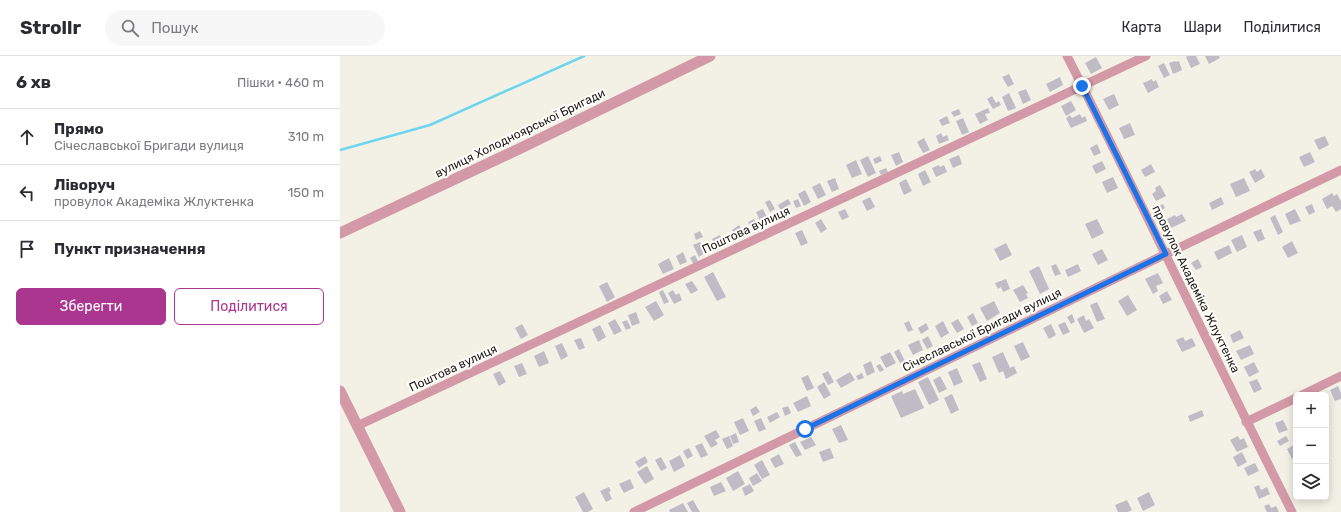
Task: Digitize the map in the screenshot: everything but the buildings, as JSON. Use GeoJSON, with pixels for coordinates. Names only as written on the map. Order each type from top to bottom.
{"type":"FeatureCollection","features":[{"type":"Feature","properties":{"kind":"street","name":"вулиця Холодноярської Бригади"},"geometry":{"type":"LineString","coordinates":[[340,233],[523,147],[710,56]]}},
{"type":"Feature","properties":{"kind":"street","name":"провулок Академіка Жлуктенка"},"geometry":{"type":"LineString","coordinates":[[1067,56],[1166,254],[1246,422],[1292,512]]}},
{"type":"Feature","properties":{"kind":"street","name":"Поштова вулиця"},"geometry":{"type":"LineString","coordinates":[[357,426],[1146,56]]}},
{"type":"Feature","properties":{"kind":"street","name":"Січеславської Бригади вулиця"},"geometry":{"type":"LineString","coordinates":[[634,512],[1341,170]]}},
{"type":"Feature","properties":{"kind":"street"},"geometry":{"type":"LineString","coordinates":[[1308,392],[1341,376]]}},
{"type":"Feature","properties":{"kind":"street"},"geometry":{"type":"LineString","coordinates":[[340,391],[400,512]]}},
{"type":"Feature","properties":{"kind":"street"},"geometry":{"type":"LineString","coordinates":[[1246,422],[1293,399]]}},
{"type":"Feature","properties":{"kind":"waterway"},"geometry":{"type":"LineString","coordinates":[[340,150],[430,125],[584,56]]}},
{"type":"Feature","properties":{"kind":"route"},"geometry":{"type":"LineString","coordinates":[[805,429],[1166,254],[1082,86]]}}]}
